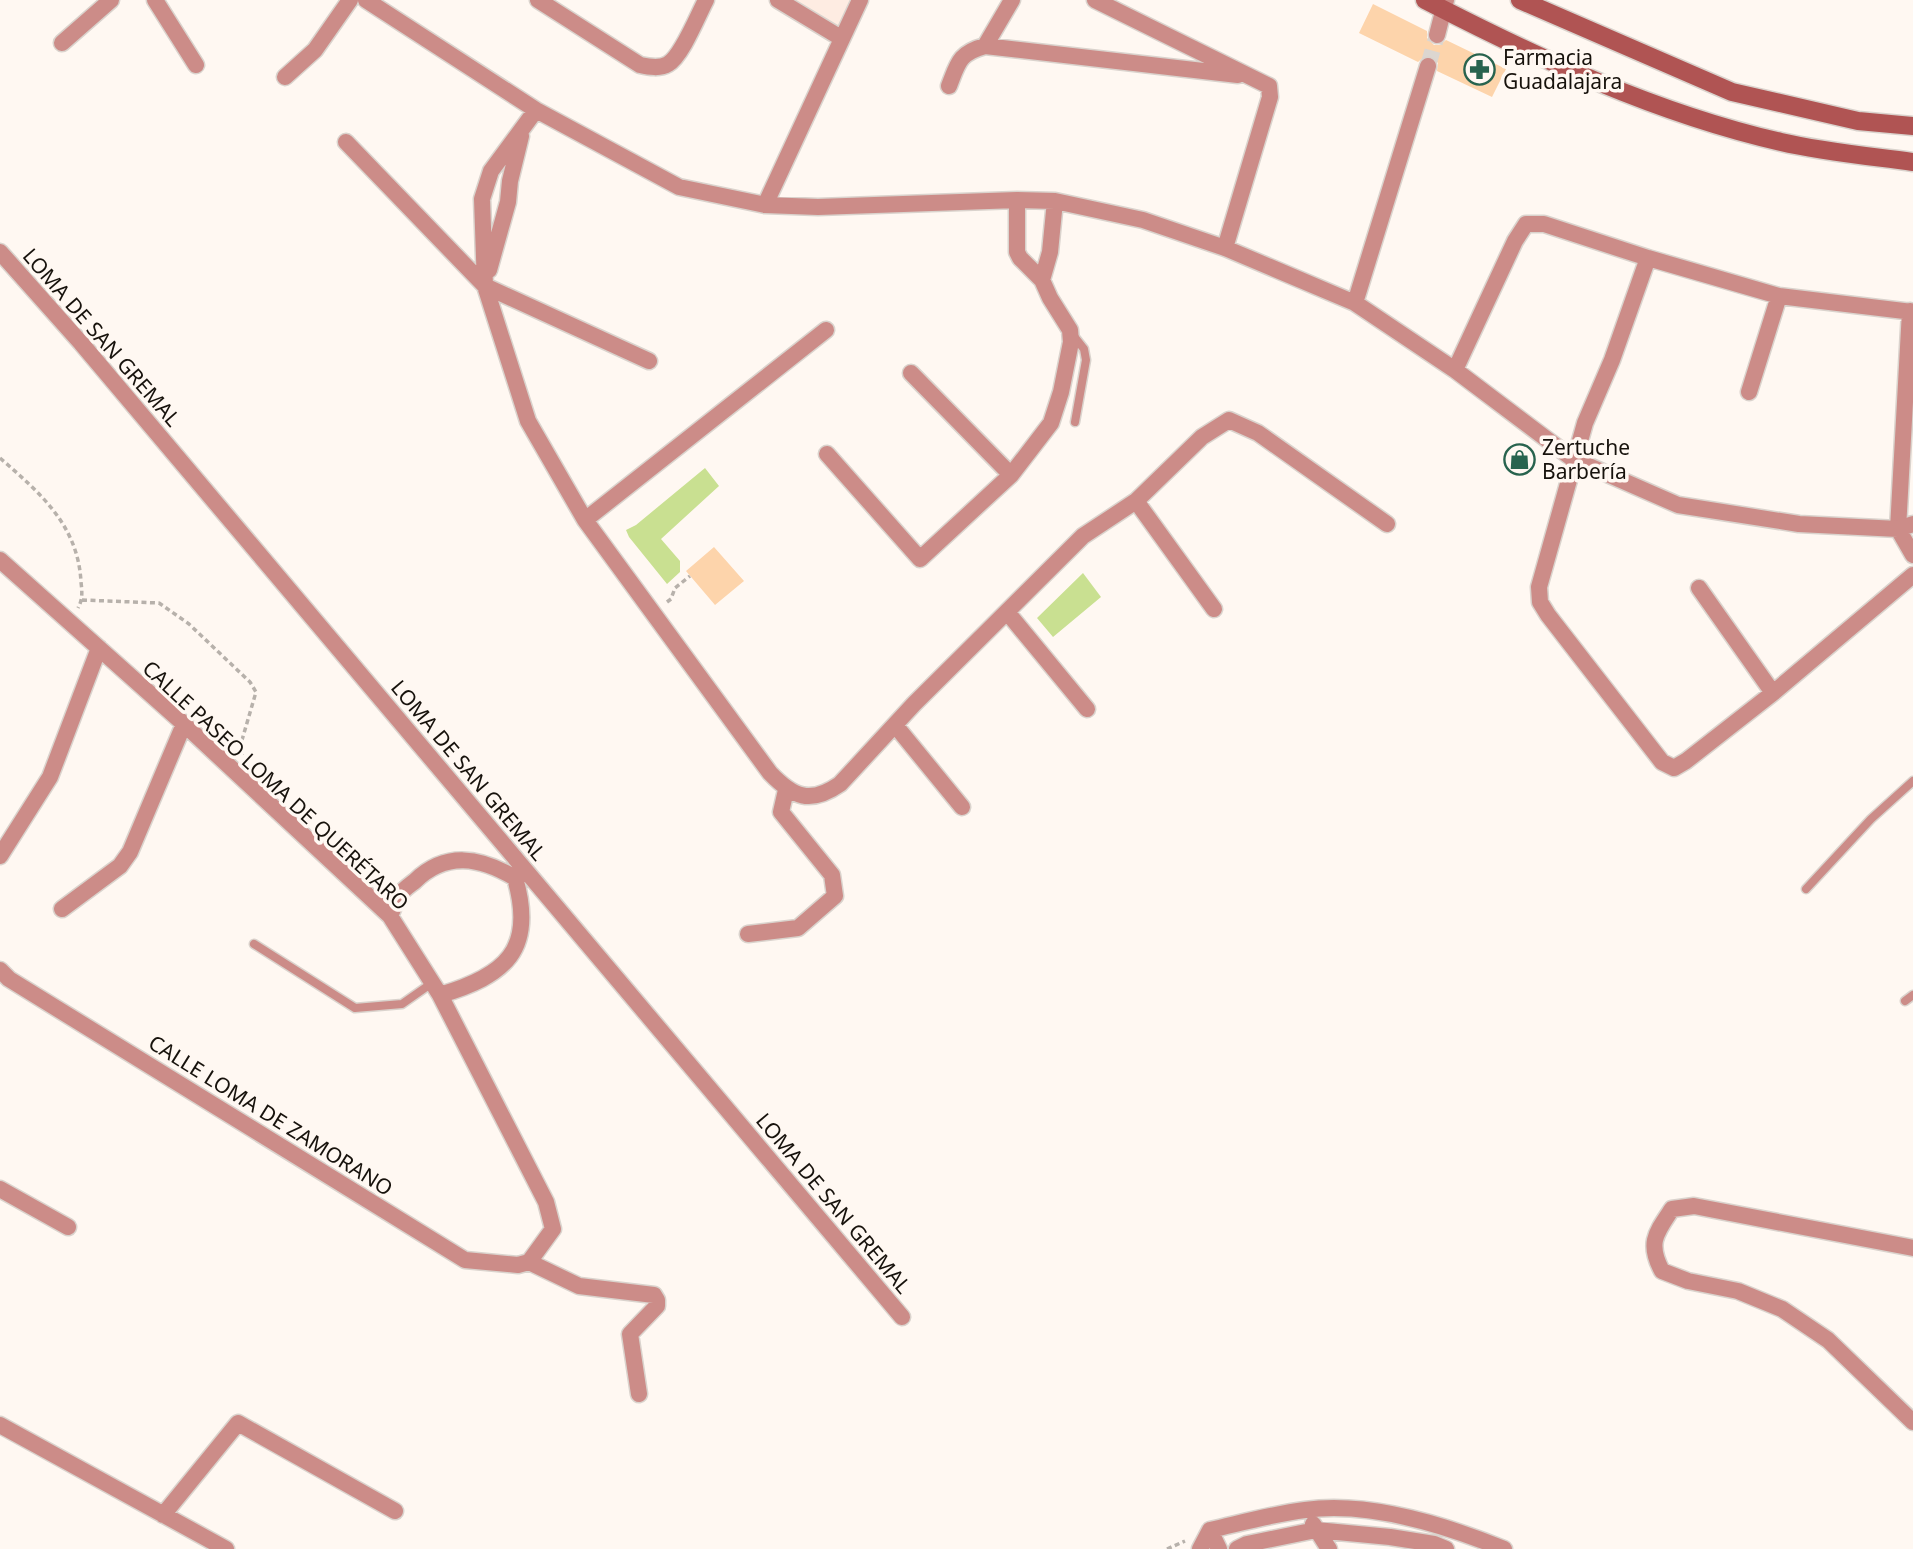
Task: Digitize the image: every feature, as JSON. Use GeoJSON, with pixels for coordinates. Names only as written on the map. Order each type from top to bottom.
{"type":"FeatureCollection","features":[{"type":"Feature","properties":{"kind":"street"},"geometry":{"type":"LineString","coordinates":[[62,43],[111,0]]}},
{"type":"Feature","properties":{"kind":"street"},"geometry":{"type":"LineString","coordinates":[[155,0],[196,65]]}},
{"type":"Feature","properties":{"kind":"street"},"geometry":{"type":"LineString","coordinates":[[285,77],[315,51],[350,0]]}},
{"type":"Feature","properties":{"kind":"street"},"geometry":{"type":"LineString","coordinates":[[366,0],[536,110],[680,187],[765,205],[818,207],[1055,201],[1143,220],[1226,248],[1355,303],[1455,370],[1573,459],[1678,505],[1800,524],[1905,526]]}},
{"type":"Feature","properties":{"kind":"street"},"geometry":{"type":"LineString","coordinates":[[538,0],[640,65],[652,67],[668,64],[679,51],[706,0]]}},
{"type":"Feature","properties":{"kind":"street"},"geometry":{"type":"LineString","coordinates":[[778,0],[841,38]]}},
{"type":"Feature","properties":{"kind":"street"},"geometry":{"type":"LineString","coordinates":[[765,205],[860,0]]}},
{"type":"Feature","properties":{"kind":"street"},"geometry":{"type":"LineString","coordinates":[[985,46],[1012,0]]}},
{"type":"Feature","properties":{"kind":"street"},"geometry":{"type":"LineString","coordinates":[[1095,0],[1269,86],[1270,97],[1226,248]]}},
{"type":"Feature","properties":{"kind":"street"},"geometry":{"type":"LineString","coordinates":[[1425,0],[1445,5],[1631,95],[1717,124],[1782,142],[1913,162]]}},
{"type":"Feature","properties":{"kind":"street"},"geometry":{"type":"LineString","coordinates":[[1520,0],[1732,92],[1858,121],[1913,126]]}},
{"type":"Feature","properties":{"kind":"street"},"geometry":{"type":"LineString","coordinates":[[1437,35],[1445,5]]}},
{"type":"Feature","properties":{"kind":"street"},"geometry":{"type":"LineString","coordinates":[[949,86],[959,60],[971,50],[985,46],[1251,76]]}},
{"type":"Feature","properties":{"kind":"street"},"geometry":{"type":"LineString","coordinates":[[1355,303],[1428,66]]}},
{"type":"Feature","properties":{"kind":"street"},"geometry":{"type":"LineString","coordinates":[[536,110],[491,171],[482,199],[485,286],[528,421],[585,520],[770,773],[786,790],[807,797],[828,792],[840,784],[1083,536],[1136,501],[1202,437],[1229,420],[1258,433],[1387,524]]}},
{"type":"Feature","properties":{"kind":"street"},"geometry":{"type":"LineString","coordinates":[[485,286],[508,202],[510,181],[524,127]]}},
{"type":"Feature","properties":{"kind":"street"},"geometry":{"type":"LineString","coordinates":[[345,142],[485,286],[649,361]]}},
{"type":"Feature","properties":{"kind":"street"},"geometry":{"type":"LineString","coordinates":[[827,454],[920,559],[1011,475],[1051,423],[1067,364],[1070,330],[1042,280],[1017,252],[1017,201]]}},
{"type":"Feature","properties":{"kind":"street"},"geometry":{"type":"LineString","coordinates":[[1042,280],[1050,252],[1055,201]]}},
{"type":"Feature","properties":{"kind":"street"},"geometry":{"type":"LineString","coordinates":[[1455,370],[1515,241],[1526,224],[1544,224],[1779,296],[1911,311],[1905,526],[1913,555]]}},
{"type":"Feature","properties":{"kind":"street","name":"LOMA DE SAN GREMAL"},"geometry":{"type":"LineString","coordinates":[[0,252],[81,343],[521,874],[902,1317]]}},
{"type":"Feature","properties":{"kind":"street"},"geometry":{"type":"LineString","coordinates":[[1648,258],[1573,459],[1539,587],[1540,602],[1548,615],[1662,762],[1674,768],[1686,761],[1773,694],[1913,575]]}},
{"type":"Feature","properties":{"kind":"street"},"geometry":{"type":"LineString","coordinates":[[1749,392],[1779,296]]}},
{"type":"Feature","properties":{"kind":"street"},"geometry":{"type":"LineString","coordinates":[[585,520],[826,330]]}},
{"type":"Feature","properties":{"kind":"street"},"geometry":{"type":"LineString","coordinates":[[911,373],[1011,475]]}},
{"type":"Feature","properties":{"kind":"street"},"geometry":{"type":"LineString","coordinates":[[1136,501],[1214,609]]}},
{"type":"Feature","properties":{"kind":"street","name":"CALLE PASEO LOMA DE QUERÉTARO"},"geometry":{"type":"LineString","coordinates":[[0,560],[184,724],[390,916],[436,989],[546,1202],[553,1229],[529,1262]]}},
{"type":"Feature","properties":{"kind":"street"},"geometry":{"type":"LineString","coordinates":[[1699,588],[1773,694]]}},
{"type":"Feature","properties":{"kind":"street"},"geometry":{"type":"LineString","coordinates":[[1007,612],[1087,709]]}},
{"type":"Feature","properties":{"kind":"street"},"geometry":{"type":"LineString","coordinates":[[0,856],[50,777],[99,648]]}},
{"type":"Feature","properties":{"kind":"street"},"geometry":{"type":"LineString","coordinates":[[62,909],[120,866],[130,852],[184,724]]}},
{"type":"Feature","properties":{"kind":"street"},"geometry":{"type":"LineString","coordinates":[[895,725],[962,807]]}},
{"type":"Feature","properties":{"kind":"street"},"geometry":{"type":"LineString","coordinates":[[748,934],[798,928],[835,896],[832,875],[781,812],[786,790]]}},
{"type":"Feature","properties":{"kind":"street"},"geometry":{"type":"LineString","coordinates":[[390,916],[399,896],[429,868],[442,863],[467,860],[521,874],[522,921],[516,947],[509,960],[482,980],[467,987],[436,989]]}},
{"type":"Feature","properties":{"kind":"street","name":"CALLE LOMA DE ZAMORANO"},"geometry":{"type":"LineString","coordinates":[[0,970],[9,979],[465,1260],[517,1265],[529,1262]]}},
{"type":"Feature","properties":{"kind":"street"},"geometry":{"type":"LineString","coordinates":[[0,1189],[68,1227]]}},
{"type":"Feature","properties":{"kind":"street"},"geometry":{"type":"LineString","coordinates":[[1913,1248],[1694,1206],[1672,1209],[1657,1232],[1654,1255],[1662,1271],[1688,1281],[1738,1291],[1782,1309],[1828,1340],[1913,1422]]}},
{"type":"Feature","properties":{"kind":"street"},"geometry":{"type":"LineString","coordinates":[[529,1262],[579,1286],[654,1295],[657,1306],[630,1334],[639,1394]]}},
{"type":"Feature","properties":{"kind":"street"},"geometry":{"type":"LineString","coordinates":[[163,1515],[238,1423],[395,1511]]}},
{"type":"Feature","properties":{"kind":"street"},"geometry":{"type":"LineString","coordinates":[[0,1425],[226,1549]]}},
{"type":"Feature","properties":{"kind":"street"},"geometry":{"type":"LineString","coordinates":[[1307,1509],[1316,1530],[1329,1549]]}},
{"type":"Feature","properties":{"kind":"street"},"geometry":{"type":"LineString","coordinates":[[1210,1530],[1307,1509],[1348,1509],[1401,1516],[1455,1531],[1504,1549]]}},
{"type":"Feature","properties":{"kind":"street"},"geometry":{"type":"LineString","coordinates":[[1200,1549],[1210,1530]]}},
{"type":"Feature","properties":{"kind":"street"},"geometry":{"type":"LineString","coordinates":[[1210,1530],[1219,1549]]}},
{"type":"Feature","properties":{"kind":"street"},"geometry":{"type":"LineString","coordinates":[[1242,1547],[1316,1530],[1391,1537],[1434,1544],[1446,1549]]}},
{"type":"Feature","properties":{"kind":"lane"},"geometry":{"type":"LineString","coordinates":[[1070,330],[1084,349],[1086,360],[1075,422]]}},
{"type":"Feature","properties":{"kind":"lane"},"geometry":{"type":"LineString","coordinates":[[1806,889],[1871,820],[1913,781]]}},
{"type":"Feature","properties":{"kind":"lane"},"geometry":{"type":"LineString","coordinates":[[254,944],[355,1008],[402,1004],[436,989]]}},
{"type":"Feature","properties":{"kind":"path"},"geometry":{"type":"LineString","coordinates":[[0,458],[56,511],[73,543],[80,570],[82,600],[69,622]]}},
{"type":"Feature","properties":{"kind":"path"},"geometry":{"type":"LineString","coordinates":[[671,599],[675,587],[690,576]]}},
{"type":"Feature","properties":{"kind":"path"},"geometry":{"type":"LineString","coordinates":[[82,600],[159,603],[189,624],[250,682],[256,692],[242,740],[243,748],[237,773]]}},
{"type":"Feature","properties":{"kind":"shaded area"},"geometry":{"type":"Polygon","coordinates":[[[778,0],[860,0],[841,38],[778,0]]]}},
{"type":"Feature","properties":{"kind":"green space"},"geometry":{"type":"Polygon","coordinates":[[[705,468],[719,486],[661,539],[680,561],[680,572],[667,584],[626,530],[636,525],[705,468]]]}},
{"type":"Feature","properties":{"kind":"green space"},"geometry":{"type":"Polygon","coordinates":[[[1083,573],[1101,597],[1053,637],[1037,618],[1083,573]]]}},
{"type":"Feature","properties":{"kind":"building"},"geometry":{"type":"Polygon","coordinates":[[[1373,4],[1427,31],[1427,38],[1434,45],[1440,45],[1446,40],[1506,69],[1492,97],[1437,71],[1438,63],[1432,56],[1425,56],[1418,62],[1359,33],[1373,4]]]}},
{"type":"Feature","properties":{"kind":"building"},"geometry":{"type":"Polygon","coordinates":[[[714,547],[744,581],[715,605],[686,571],[714,547]]]}},
{"type":"Feature","properties":{"kind":"tunnel"},"geometry":{"type":"LineString","coordinates":[[1428,66],[1437,35]]}},
{"type":"Feature","properties":{"kind":"place","name":"Farmacia Guadalajara"},"geometry":{"type":"Point","coordinates":[1480,69]}},
{"type":"Feature","properties":{"kind":"place","name":"Zertuche Barbería"},"geometry":{"type":"Point","coordinates":[1519,459]}}]}
